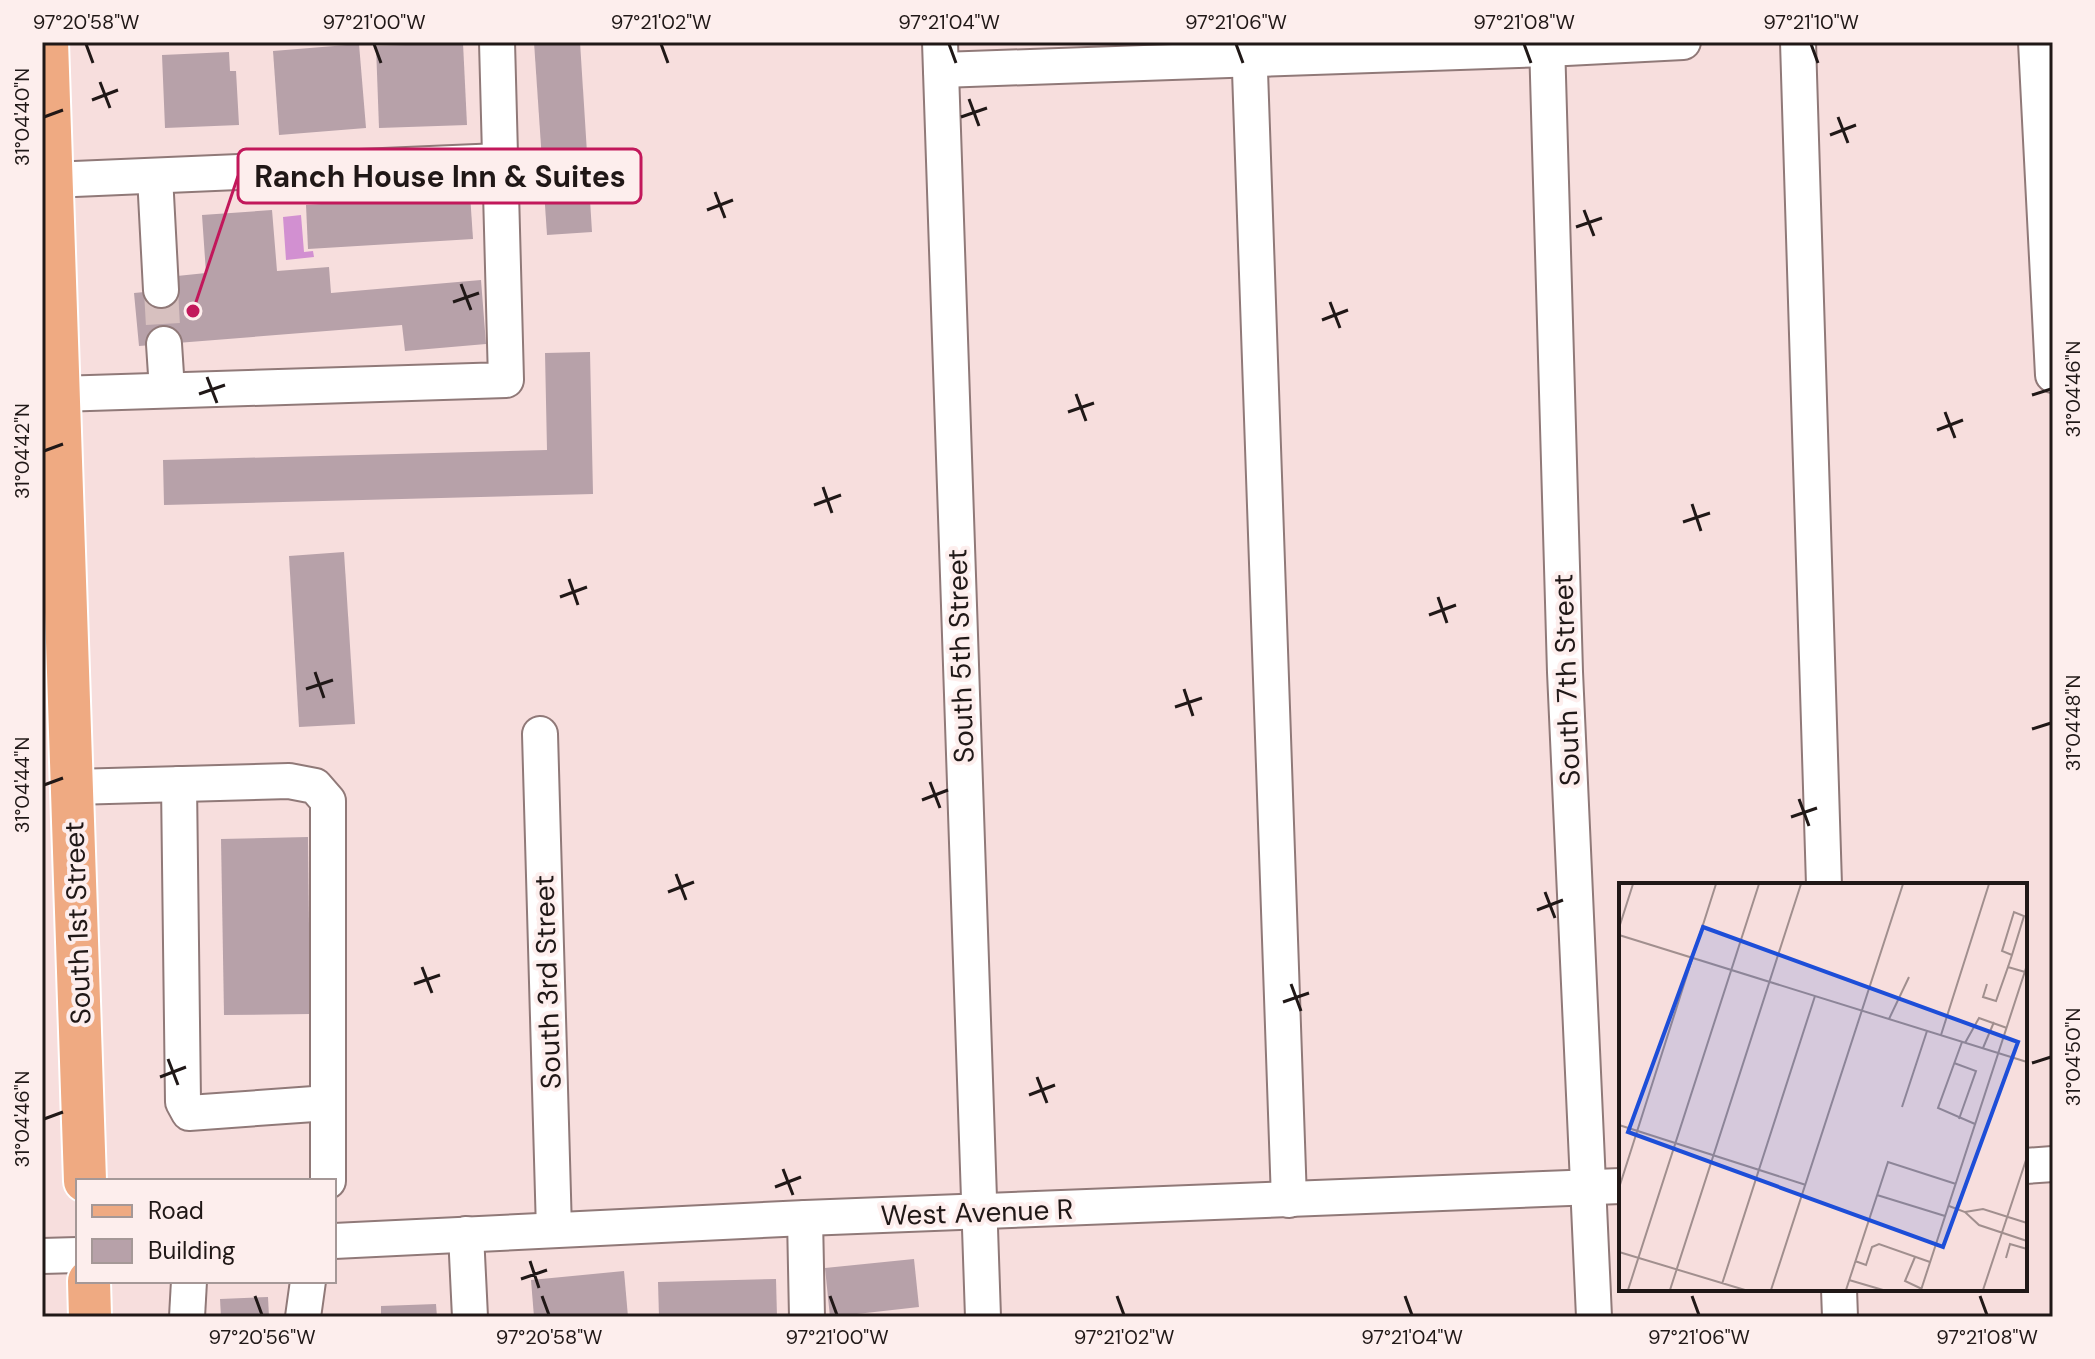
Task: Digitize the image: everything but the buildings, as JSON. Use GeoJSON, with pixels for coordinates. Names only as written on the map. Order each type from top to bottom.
{"type":"FeatureCollection","features":[{"type":"Feature","properties":{"kind":"main road","name":"South 1st Street"},"geometry":{"type":"LineString","coordinates":[[47,42],[51,180],[48,249],[58,394],[85,1179]]}},
{"type":"Feature","properties":{"kind":"main road"},"geometry":{"type":"LineString","coordinates":[[89,1283],[90,1317]]}},
{"type":"Feature","properties":{"kind":"street"},"geometry":{"type":"LineString","coordinates":[[58,394],[506,380],[497,42]]}},
{"type":"Feature","properties":{"kind":"street"},"geometry":{"type":"LineString","coordinates":[[941,56],[1683,42]]}},
{"type":"Feature","properties":{"kind":"street"},"geometry":{"type":"LineString","coordinates":[[1798,42],[1824,883]]}},
{"type":"Feature","properties":{"kind":"street"},"geometry":{"type":"LineString","coordinates":[[2036,42],[2053,375]]}},
{"type":"Feature","properties":{"kind":"street","name":"South 7th Street"},"geometry":{"type":"LineString","coordinates":[[1547,46],[1565,672],[1605,1187],[1594,1317]]}},
{"type":"Feature","properties":{"kind":"street"},"geometry":{"type":"LineString","coordinates":[[1249,50],[1289,1200]]}},
{"type":"Feature","properties":{"kind":"street","name":"South 5th Street"},"geometry":{"type":"LineString","coordinates":[[941,56],[983,1317]]}},
{"type":"Feature","properties":{"kind":"street"},"geometry":{"type":"LineString","coordinates":[[51,180],[500,161]]}},
{"type":"Feature","properties":{"kind":"street"},"geometry":{"type":"LineString","coordinates":[[155,176],[161,290]]}},
{"type":"Feature","properties":{"kind":"street"},"geometry":{"type":"LineString","coordinates":[[164,344],[167,390]]}},
{"type":"Feature","properties":{"kind":"street","name":"South 3rd Street"},"geometry":{"type":"LineString","coordinates":[[540,734],[554,1230]]}},
{"type":"Feature","properties":{"kind":"street"},"geometry":{"type":"LineString","coordinates":[[72,787],[303,783],[315,786],[328,801],[328,1179]]}},
{"type":"Feature","properties":{"kind":"street"},"geometry":{"type":"LineString","coordinates":[[179,784],[183,1102],[189,1113],[328,1103]]}},
{"type":"Feature","properties":{"kind":"street"},"geometry":{"type":"LineString","coordinates":[[2027,1166],[2053,1164]]}},
{"type":"Feature","properties":{"kind":"street","name":"West Avenue R"},"geometry":{"type":"LineString","coordinates":[[336,1241],[805,1218],[1605,1187]]}},
{"type":"Feature","properties":{"kind":"street"},"geometry":{"type":"LineString","coordinates":[[805,1218],[807,1317]]}},
{"type":"Feature","properties":{"kind":"street"},"geometry":{"type":"LineString","coordinates":[[466,1234],[470,1317]]}},
{"type":"Feature","properties":{"kind":"street"},"geometry":{"type":"LineString","coordinates":[[42,1256],[76,1255]]}},
{"type":"Feature","properties":{"kind":"street"},"geometry":{"type":"LineString","coordinates":[[187,1317],[189,1283]]}},
{"type":"Feature","properties":{"kind":"street"},"geometry":{"type":"LineString","coordinates":[[303,1317],[308,1283]]}},
{"type":"Feature","properties":{"kind":"street"},"geometry":{"type":"LineString","coordinates":[[1839,1291],[1840,1317]]}},
{"type":"Feature","properties":{"kind":"shaded area"},"geometry":{"type":"Polygon","coordinates":[[[301,215],[304,252],[313,251],[314,257],[286,260],[283,217],[301,215]]]}},
{"type":"Feature","properties":{"kind":"tunnel"},"geometry":{"type":"LineString","coordinates":[[161,290],[164,344]]}},
{"type":"Feature","properties":{"kind":"place","name":"Ranch House Inn & Suites"},"geometry":{"type":"Point","coordinates":[193,311]}}]}
